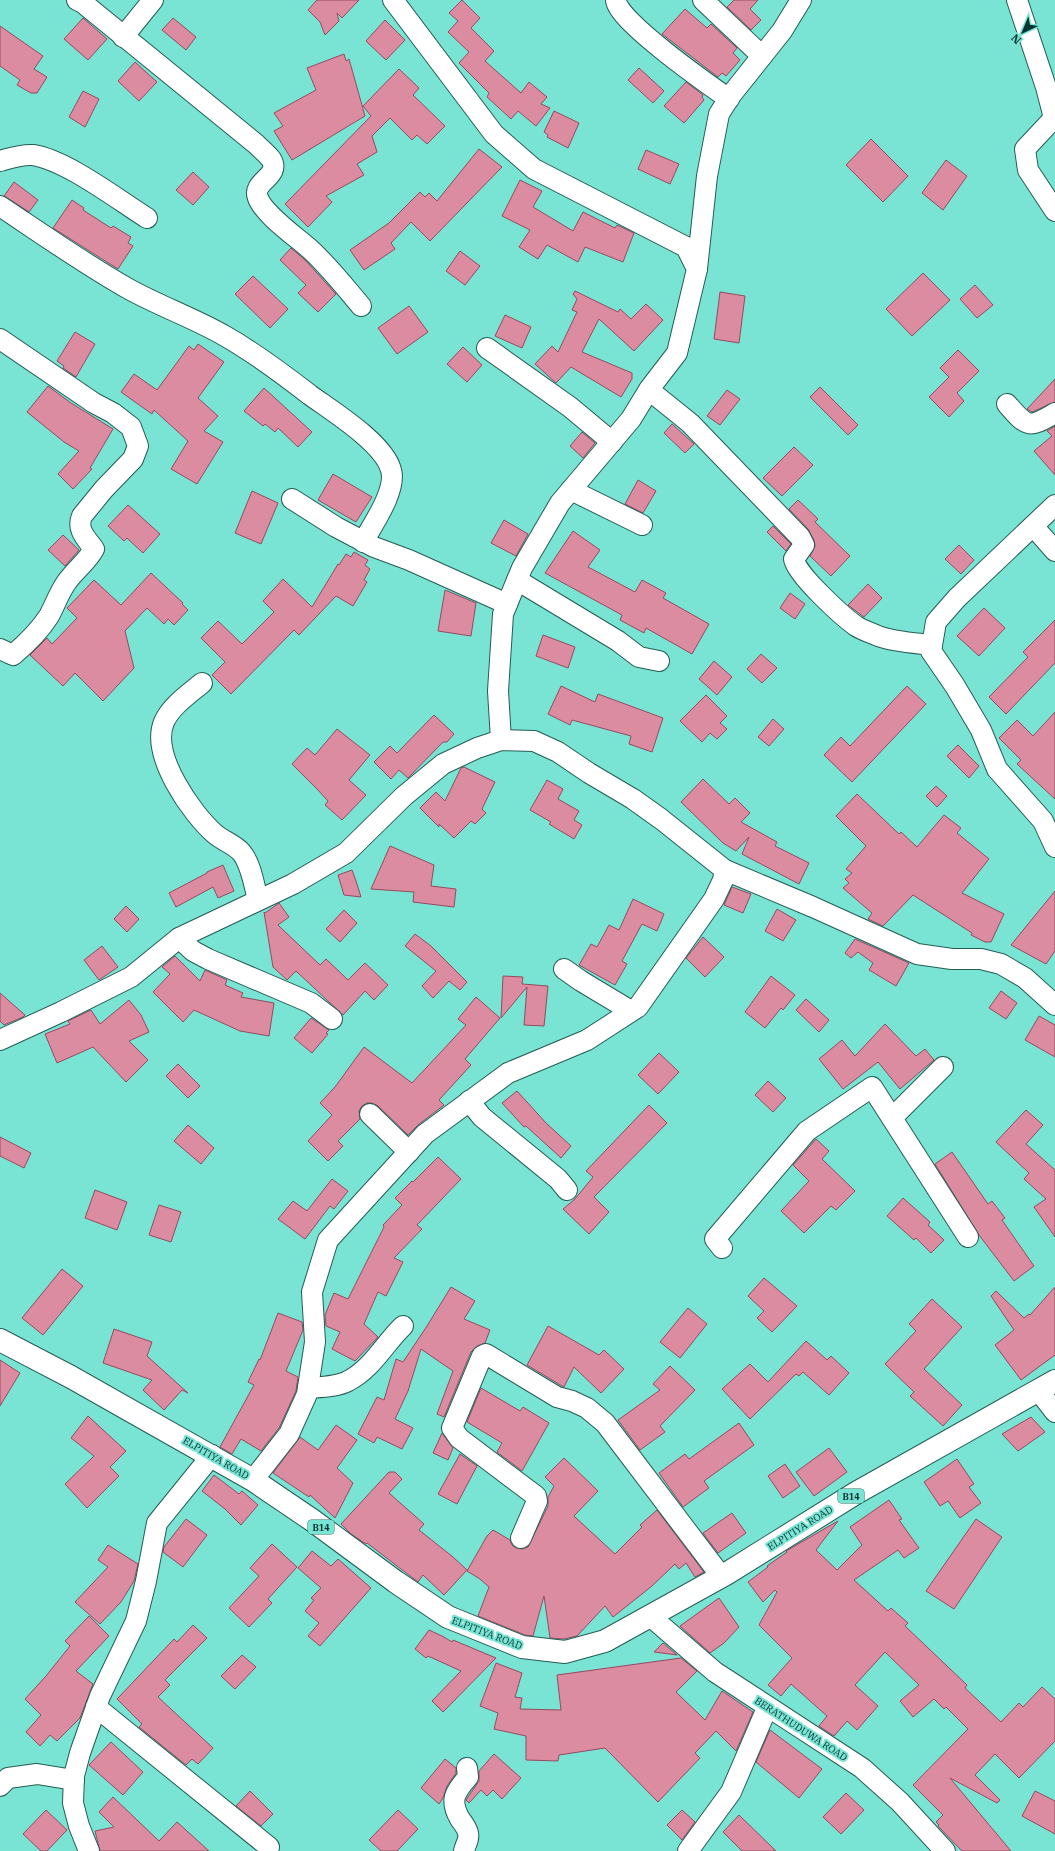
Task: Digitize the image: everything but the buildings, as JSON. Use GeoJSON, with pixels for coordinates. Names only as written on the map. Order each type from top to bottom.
{"type":"FeatureCollection","features":[{"type":"Feature","properties":{"kind":"main road","name":"ELPITIYA ROAD"},"geometry":{"type":"LineString","coordinates":[[0,1340],[212,1455],[253,1480],[448,1617],[522,1648],[565,1652],[605,1641],[721,1576],[856,1493],[1046,1386]]}},
{"type":"Feature","properties":{"kind":"street"},"geometry":{"type":"LineString","coordinates":[[77,0],[83,3],[256,144],[271,159],[274,167],[273,172],[260,185],[257,192],[258,199],[269,213],[312,251],[361,306]]}},
{"type":"Feature","properties":{"kind":"street"},"geometry":{"type":"LineString","coordinates":[[123,37],[153,0]]}},
{"type":"Feature","properties":{"kind":"street"},"geometry":{"type":"LineString","coordinates":[[392,0],[494,134],[534,170],[686,247],[697,268]]}},
{"type":"Feature","properties":{"kind":"street"},"geometry":{"type":"LineString","coordinates":[[616,0],[620,10],[648,38],[729,99]]}},
{"type":"Feature","properties":{"kind":"street"},"geometry":{"type":"LineString","coordinates":[[703,0],[762,56]]}},
{"type":"Feature","properties":{"kind":"street"},"geometry":{"type":"LineString","coordinates":[[1017,0],[1053,107],[1054,118],[1025,149],[1028,170],[1055,211]]}},
{"type":"Feature","properties":{"kind":"street"},"geometry":{"type":"LineString","coordinates":[[501,740],[498,691],[503,614],[516,580],[560,503],[631,419],[649,390],[677,353],[697,268],[701,224],[714,134],[719,114],[782,30],[799,1]]}},
{"type":"Feature","properties":{"kind":"street"},"geometry":{"type":"LineString","coordinates":[[0,161],[16,156],[32,155],[49,159],[82,176],[147,218]]}},
{"type":"Feature","properties":{"kind":"street"},"geometry":{"type":"LineString","coordinates":[[0,206],[81,260],[129,289],[225,336],[270,364],[373,443],[386,458],[393,477],[390,489],[381,510],[363,542]]}},
{"type":"Feature","properties":{"kind":"street"},"geometry":{"type":"LineString","coordinates":[[0,339],[94,403],[119,417],[131,427],[138,446],[133,459],[104,489],[80,522],[81,532],[94,549],[91,556],[75,571],[65,584],[48,618],[24,645],[13,655],[0,649]]}},
{"type":"Feature","properties":{"kind":"street"},"geometry":{"type":"LineString","coordinates":[[487,348],[570,407],[612,442]]}},
{"type":"Feature","properties":{"kind":"street"},"geometry":{"type":"LineString","coordinates":[[649,390],[690,423],[800,537],[804,545],[794,559],[795,564],[812,585],[838,611],[856,626],[879,637],[932,645]]}},
{"type":"Feature","properties":{"kind":"street"},"geometry":{"type":"LineString","coordinates":[[1007,404],[1017,416],[1029,424],[1036,424],[1055,413]]}},
{"type":"Feature","properties":{"kind":"street"},"geometry":{"type":"LineString","coordinates":[[571,490],[642,525]]}},
{"type":"Feature","properties":{"kind":"street"},"geometry":{"type":"LineString","coordinates":[[292,499],[363,542],[507,604]]}},
{"type":"Feature","properties":{"kind":"street"},"geometry":{"type":"LineString","coordinates":[[1055,505],[957,598],[936,622],[931,651],[955,686],[981,730],[997,769],[1043,821],[1055,847]]}},
{"type":"Feature","properties":{"kind":"street"},"geometry":{"type":"LineString","coordinates":[[1033,526],[1055,551]]}},
{"type":"Feature","properties":{"kind":"street"},"geometry":{"type":"LineString","coordinates":[[516,580],[618,641],[639,657],[659,660]]}},
{"type":"Feature","properties":{"kind":"street"},"geometry":{"type":"LineString","coordinates":[[202,683],[170,713],[164,722],[161,734],[164,757],[178,786],[192,808],[215,834],[240,851],[246,860],[258,900]]}},
{"type":"Feature","properties":{"kind":"street"},"geometry":{"type":"LineString","coordinates":[[0,1040],[61,1012],[131,976],[179,938],[293,884],[346,853],[404,796],[443,764],[477,748],[501,740],[534,741],[558,752],[589,773],[633,799],[661,819],[725,870],[820,910],[910,952],[952,959],[981,959],[1000,964],[1025,978],[1055,1005]]}},
{"type":"Feature","properties":{"kind":"street"},"geometry":{"type":"LineString","coordinates":[[253,1480],[289,1434],[307,1394],[315,1342],[312,1292],[328,1240],[425,1134],[508,1073],[587,1040],[638,1006],[714,899],[723,880],[725,870]]}},
{"type":"Feature","properties":{"kind":"street"},"geometry":{"type":"LineString","coordinates":[[179,938],[193,950],[208,959],[311,1003],[332,1019]]}},
{"type":"Feature","properties":{"kind":"street"},"geometry":{"type":"LineString","coordinates":[[564,969],[581,982],[631,1011]]}},
{"type":"Feature","properties":{"kind":"street"},"geometry":{"type":"LineString","coordinates":[[892,1118],[943,1067]]}},
{"type":"Feature","properties":{"kind":"street"},"geometry":{"type":"LineString","coordinates":[[722,1248],[715,1239],[807,1131],[872,1087],[968,1236]]}},
{"type":"Feature","properties":{"kind":"street"},"geometry":{"type":"LineString","coordinates":[[469,1101],[482,1117],[558,1179],[567,1190]]}},
{"type":"Feature","properties":{"kind":"street"},"geometry":{"type":"LineString","coordinates":[[370,1114],[409,1152]]}},
{"type":"Feature","properties":{"kind":"street"},"geometry":{"type":"LineString","coordinates":[[308,1388],[330,1386],[348,1382],[366,1368],[404,1326]]}},
{"type":"Feature","properties":{"kind":"street"},"geometry":{"type":"LineString","coordinates":[[521,1538],[537,1501],[536,1496],[459,1438],[452,1428],[482,1356],[486,1354],[557,1398],[572,1401],[587,1408],[605,1423],[721,1576]]}},
{"type":"Feature","properties":{"kind":"street"},"geometry":{"type":"LineString","coordinates":[[1046,1386],[1055,1412]]}},
{"type":"Feature","properties":{"kind":"street"},"geometry":{"type":"LineString","coordinates":[[89,1851],[78,1826],[73,1802],[74,1780],[80,1753],[100,1696],[136,1621],[146,1581],[157,1523],[212,1455]]}},
{"type":"Feature","properties":{"kind":"street","name":"BERATHUDUWA ROAD"},"geometry":{"type":"LineString","coordinates":[[650,1616],[715,1672],[862,1768],[900,1802],[945,1851]]}},
{"type":"Feature","properties":{"kind":"street"},"geometry":{"type":"LineString","coordinates":[[96,1707],[269,1847]]}},
{"type":"Feature","properties":{"kind":"street"},"geometry":{"type":"LineString","coordinates":[[688,1851],[731,1792],[768,1708]]}},
{"type":"Feature","properties":{"kind":"street"},"geometry":{"type":"LineString","coordinates":[[464,1851],[468,1839],[468,1832],[455,1810],[454,1798],[458,1788],[468,1776],[468,1768]]}},
{"type":"Feature","properties":{"kind":"street"},"geometry":{"type":"LineString","coordinates":[[1,1782],[8,1778],[37,1774],[74,1780]]}}]}
